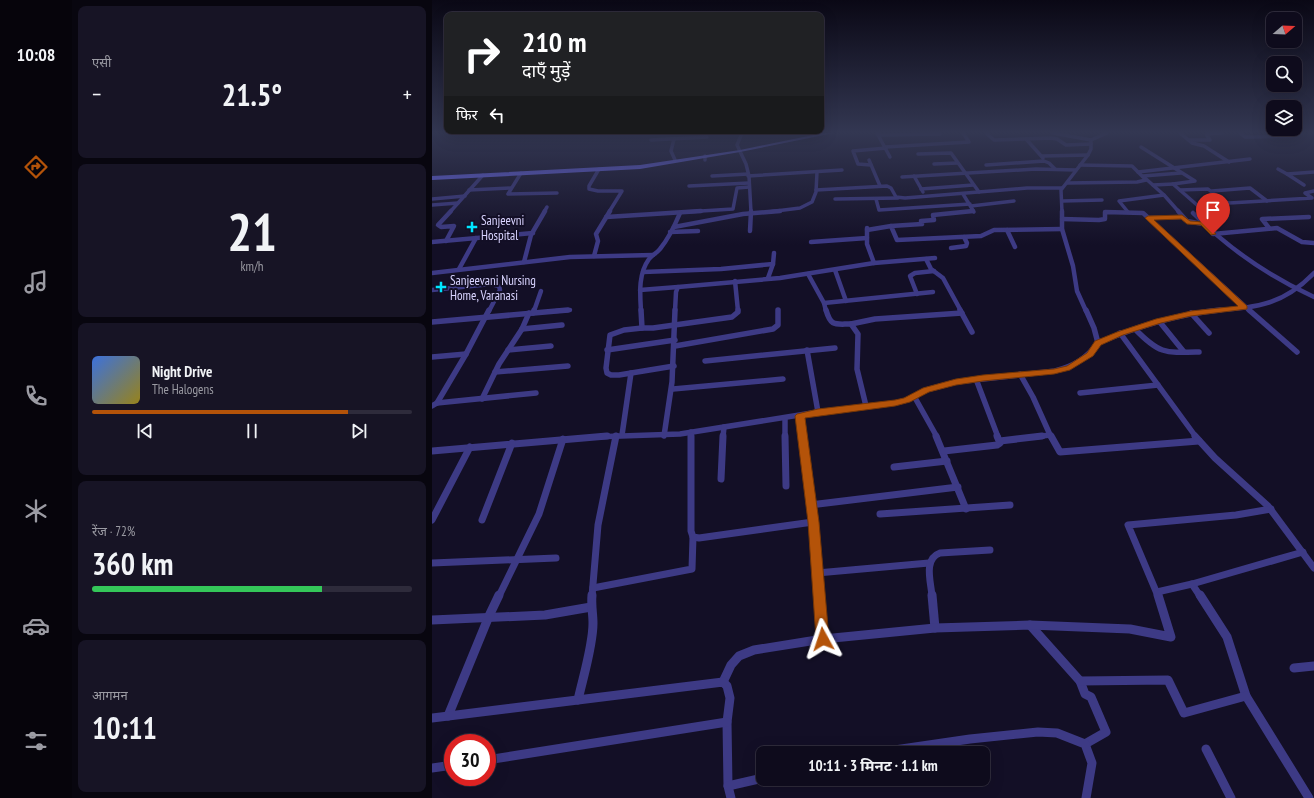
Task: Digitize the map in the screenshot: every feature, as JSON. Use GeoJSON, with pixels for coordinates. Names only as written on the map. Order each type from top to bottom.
{"type":"FeatureCollection","features":[{"type":"Feature","properties":{"kind":"street"},"geometry":{"type":"LineString","coordinates":[[432,177],[550,170]]}},
{"type":"Feature","properties":{"kind":"street"},"geometry":{"type":"LineString","coordinates":[[432,177],[575,170]]}},
{"type":"Feature","properties":{"kind":"street"},"geometry":{"type":"LineString","coordinates":[[594,256],[598,241],[598,237],[595,236],[622,192],[589,189],[589,186],[598,170]]}},
{"type":"Feature","properties":{"kind":"street"},"geometry":{"type":"LineString","coordinates":[[747,170],[751,213],[750,230]]}},
{"type":"Feature","properties":{"kind":"street"},"geometry":{"type":"LineString","coordinates":[[712,176],[839,170]]}},
{"type":"Feature","properties":{"kind":"street"},"geometry":{"type":"LineString","coordinates":[[872,170],[880,186]]}},
{"type":"Feature","properties":{"kind":"street"},"geometry":{"type":"LineString","coordinates":[[962,170],[978,192]]}},
{"type":"Feature","properties":{"kind":"street"},"geometry":{"type":"LineString","coordinates":[[902,177],[1027,170]]}},
{"type":"Feature","properties":{"kind":"street"},"geometry":{"type":"LineString","coordinates":[[835,200],[926,197],[1027,188],[1062,188],[1076,170]]}},
{"type":"Feature","properties":{"kind":"street"},"geometry":{"type":"LineString","coordinates":[[1138,172],[1153,170]]}},
{"type":"Feature","properties":{"kind":"street"},"geometry":{"type":"LineString","coordinates":[[1153,185],[1196,182],[1176,170]]}},
{"type":"Feature","properties":{"kind":"street"},"geometry":{"type":"LineString","coordinates":[[1280,170],[1304,186]]}},
{"type":"Feature","properties":{"kind":"street"},"geometry":{"type":"LineString","coordinates":[[674,227],[698,221],[715,220],[751,213],[777,211],[806,205],[813,201],[816,190],[817,172]]}},
{"type":"Feature","properties":{"kind":"street"},"geometry":{"type":"LineString","coordinates":[[1138,172],[1164,195],[1182,217],[1189,222],[1203,224]]}},
{"type":"Feature","properties":{"kind":"street"},"geometry":{"type":"LineString","coordinates":[[1286,174],[1314,172]]}},
{"type":"Feature","properties":{"kind":"street"},"geometry":{"type":"LineString","coordinates":[[521,173],[508,192],[510,195],[557,193]]}},
{"type":"Feature","properties":{"kind":"street"},"geometry":{"type":"LineString","coordinates":[[1144,177],[1181,173]]}},
{"type":"Feature","properties":{"kind":"street"},"geometry":{"type":"LineString","coordinates":[[446,241],[454,226],[441,227],[438,225],[483,175]]}},
{"type":"Feature","properties":{"kind":"street"},"geometry":{"type":"LineString","coordinates":[[914,176],[926,197]]}},
{"type":"Feature","properties":{"kind":"street"},"geometry":{"type":"LineString","coordinates":[[1067,183],[1140,182],[1145,181],[1144,177]]}},
{"type":"Feature","properties":{"kind":"street"},"geometry":{"type":"LineString","coordinates":[[1173,184],[1216,222]]}},
{"type":"Feature","properties":{"kind":"street"},"geometry":{"type":"LineString","coordinates":[[689,186],[749,185]]}},
{"type":"Feature","properties":{"kind":"street"},"geometry":{"type":"LineString","coordinates":[[733,209],[738,188],[749,185]]}},
{"type":"Feature","properties":{"kind":"street"},"geometry":{"type":"LineString","coordinates":[[922,189],[973,185]]}},
{"type":"Feature","properties":{"kind":"street"},"geometry":{"type":"LineString","coordinates":[[816,190],[889,186],[894,195],[898,198]]}},
{"type":"Feature","properties":{"kind":"street"},"geometry":{"type":"LineString","coordinates":[[470,190],[511,188]]}},
{"type":"Feature","properties":{"kind":"street"},"geometry":{"type":"LineString","coordinates":[[1062,188],[1062,229],[1073,266],[1077,291],[1094,328],[1098,343]]}},
{"type":"Feature","properties":{"kind":"street"},"geometry":{"type":"LineString","coordinates":[[1180,190],[1205,189],[1212,191],[1250,188],[1267,201]]}},
{"type":"Feature","properties":{"kind":"street"},"geometry":{"type":"LineString","coordinates":[[1212,191],[1226,203],[1312,198],[1305,193],[1314,191]]}},
{"type":"Feature","properties":{"kind":"street"},"geometry":{"type":"LineString","coordinates":[[933,215],[974,212],[963,194]]}},
{"type":"Feature","properties":{"kind":"street"},"geometry":{"type":"LineString","coordinates":[[1128,212],[1119,201],[1164,195]]}},
{"type":"Feature","properties":{"kind":"street"},"geometry":{"type":"LineString","coordinates":[[432,199],[465,196]]}},
{"type":"Feature","properties":{"kind":"street"},"geometry":{"type":"LineString","coordinates":[[876,199],[879,210],[1014,201]]}},
{"type":"Feature","properties":{"kind":"street"},"geometry":{"type":"LineString","coordinates":[[1062,201],[1102,200]]}},
{"type":"Feature","properties":{"kind":"street"},"geometry":{"type":"LineString","coordinates":[[432,205],[458,203]]}},
{"type":"Feature","properties":{"kind":"street"},"geometry":{"type":"LineString","coordinates":[[524,262],[532,233],[547,207]]}},
{"type":"Feature","properties":{"kind":"street"},"geometry":{"type":"LineString","coordinates":[[874,264],[869,252],[867,229],[922,224],[921,221],[934,220],[930,207]]}},
{"type":"Feature","properties":{"kind":"street"},"geometry":{"type":"LineString","coordinates":[[606,217],[733,209],[733,212],[742,212],[744,214]]}},
{"type":"Feature","properties":{"kind":"street"},"geometry":{"type":"LineString","coordinates":[[1062,219],[1099,220],[1106,218],[1104,213],[1141,212],[1244,307],[1297,352]]}},
{"type":"Feature","properties":{"kind":"street"},"geometry":{"type":"LineString","coordinates":[[642,328],[640,290],[643,272],[649,259],[660,249],[674,227],[680,213]]}},
{"type":"Feature","properties":{"kind":"street"},"geometry":{"type":"LineString","coordinates":[[1193,213],[1213,234],[1244,258],[1296,290],[1314,297]]}},
{"type":"Feature","properties":{"kind":"street"},"geometry":{"type":"LineString","coordinates":[[1148,218],[1182,217]]}},
{"type":"Feature","properties":{"kind":"street"},"geometry":{"type":"LineString","coordinates":[[1269,228],[1262,219],[1310,217]]}},
{"type":"Feature","properties":{"kind":"street"},"geometry":{"type":"LineString","coordinates":[[891,226],[896,240],[984,236],[988,231],[1062,229]]}},
{"type":"Feature","properties":{"kind":"street"},"geometry":{"type":"LineString","coordinates":[[1213,234],[1269,228],[1282,230],[1302,242],[1314,243]]}},
{"type":"Feature","properties":{"kind":"street"},"geometry":{"type":"LineString","coordinates":[[1007,230],[1015,247]]}},
{"type":"Feature","properties":{"kind":"street"},"geometry":{"type":"LineString","coordinates":[[670,232],[698,231]]}},
{"type":"Feature","properties":{"kind":"street"},"geometry":{"type":"LineString","coordinates":[[432,242],[532,233]]}},
{"type":"Feature","properties":{"kind":"street"},"geometry":{"type":"LineString","coordinates":[[951,248],[966,246],[967,243],[964,237]]}},
{"type":"Feature","properties":{"kind":"street"},"geometry":{"type":"LineString","coordinates":[[459,269],[476,238]]}},
{"type":"Feature","properties":{"kind":"street"},"geometry":{"type":"LineString","coordinates":[[811,242],[867,238]]}},
{"type":"Feature","properties":{"kind":"street"},"geometry":{"type":"LineString","coordinates":[[768,278],[774,253]]}},
{"type":"Feature","properties":{"kind":"street"},"geometry":{"type":"LineString","coordinates":[[432,273],[524,262],[594,256],[653,255]]}},
{"type":"Feature","properties":{"kind":"street"},"geometry":{"type":"LineString","coordinates":[[640,290],[808,274],[874,264],[935,258]]}},
{"type":"Feature","properties":{"kind":"street"},"geometry":{"type":"LineString","coordinates":[[926,259],[934,271],[943,278],[972,332]]}},
{"type":"Feature","properties":{"kind":"street"},"geometry":{"type":"LineString","coordinates":[[643,272],[721,269],[772,264]]}},
{"type":"Feature","properties":{"kind":"street"},"geometry":{"type":"LineString","coordinates":[[835,270],[846,301]]}},
{"type":"Feature","properties":{"kind":"street"},"geometry":{"type":"LineString","coordinates":[[917,294],[910,276],[915,273],[934,271]]}},
{"type":"Feature","properties":{"kind":"street"},"geometry":{"type":"LineString","coordinates":[[432,451],[563,439],[619,436],[664,436],[818,412],[895,403],[907,400],[935,387],[976,379],[1070,368],[1090,354],[1098,343],[1120,333],[1191,313],[1269,304],[1286,297],[1314,273]]}},
{"type":"Feature","properties":{"kind":"street"},"geometry":{"type":"LineString","coordinates":[[808,274],[824,303],[829,321],[833,324],[851,324],[875,319],[962,313]]}},
{"type":"Feature","properties":{"kind":"street"},"geometry":{"type":"LineString","coordinates":[[674,366],[611,375],[607,373],[610,335],[614,332],[642,328],[653,328],[732,318],[738,312],[735,281]]}},
{"type":"Feature","properties":{"kind":"street"},"geometry":{"type":"LineString","coordinates":[[432,290],[497,284],[500,290],[466,354],[435,404]]}},
{"type":"Feature","properties":{"kind":"street"},"geometry":{"type":"LineString","coordinates":[[664,436],[673,389],[675,343],[674,325],[676,292],[678,287]]}},
{"type":"Feature","properties":{"kind":"street"},"geometry":{"type":"LineString","coordinates":[[482,399],[495,372],[531,313],[541,291]]}},
{"type":"Feature","properties":{"kind":"street"},"geometry":{"type":"LineString","coordinates":[[824,303],[933,292]]}},
{"type":"Feature","properties":{"kind":"street"},"geometry":{"type":"LineString","coordinates":[[432,322],[570,310]]}},
{"type":"Feature","properties":{"kind":"street"},"geometry":{"type":"LineString","coordinates":[[608,350],[675,343],[773,329],[778,325],[778,310]]}},
{"type":"Feature","properties":{"kind":"street"},"geometry":{"type":"LineString","coordinates":[[1191,313],[1209,333]]}},
{"type":"Feature","properties":{"kind":"street"},"geometry":{"type":"LineString","coordinates":[[1159,321],[1184,352]]}},
{"type":"Feature","properties":{"kind":"street"},"geometry":{"type":"LineString","coordinates":[[851,324],[855,327],[858,335],[859,347],[856,363],[866,406]]}},
{"type":"Feature","properties":{"kind":"street"},"geometry":{"type":"LineString","coordinates":[[522,329],[562,325]]}},
{"type":"Feature","properties":{"kind":"street"},"geometry":{"type":"LineString","coordinates":[[1135,329],[1150,345],[1160,352],[1199,352]]}},
{"type":"Feature","properties":{"kind":"street"},"geometry":{"type":"LineString","coordinates":[[1120,333],[1199,441],[1215,458],[1271,510],[1314,568]]}},
{"type":"Feature","properties":{"kind":"street"},"geometry":{"type":"LineString","coordinates":[[508,350],[551,346]]}},
{"type":"Feature","properties":{"kind":"street"},"geometry":{"type":"LineString","coordinates":[[705,361],[835,348]]}},
{"type":"Feature","properties":{"kind":"street"},"geometry":{"type":"LineString","coordinates":[[807,350],[818,412]]}},
{"type":"Feature","properties":{"kind":"street"},"geometry":{"type":"LineString","coordinates":[[432,357],[466,354]]}},
{"type":"Feature","properties":{"kind":"street"},"geometry":{"type":"LineString","coordinates":[[495,372],[568,366]]}},
{"type":"Feature","properties":{"kind":"street"},"geometry":{"type":"LineString","coordinates":[[578,700],[593,623],[591,607],[598,525],[619,436],[631,373]]}},
{"type":"Feature","properties":{"kind":"street"},"geometry":{"type":"LineString","coordinates":[[1020,374],[1033,397],[1056,449],[1065,452],[1199,441]]}},
{"type":"Feature","properties":{"kind":"street"},"geometry":{"type":"LineString","coordinates":[[673,389],[783,379]]}},
{"type":"Feature","properties":{"kind":"street"},"geometry":{"type":"LineString","coordinates":[[976,379],[1000,441]]}},
{"type":"Feature","properties":{"kind":"street"},"geometry":{"type":"LineString","coordinates":[[1080,393],[1158,385]]}},
{"type":"Feature","properties":{"kind":"street"},"geometry":{"type":"LineString","coordinates":[[435,404],[536,393]]}},
{"type":"Feature","properties":{"kind":"street"},"geometry":{"type":"LineString","coordinates":[[914,396],[927,417],[944,451],[966,508]]}},
{"type":"Feature","properties":{"kind":"street"},"geometry":{"type":"LineString","coordinates":[[800,416],[813,522],[823,639]]}},
{"type":"Feature","properties":{"kind":"street"},"geometry":{"type":"LineString","coordinates":[[785,418],[786,486]]}},
{"type":"Feature","properties":{"kind":"street"},"geometry":{"type":"LineString","coordinates":[[721,479],[724,427]]}},
{"type":"Feature","properties":{"kind":"street"},"geometry":{"type":"LineString","coordinates":[[593,588],[692,569],[693,537],[691,531],[691,432]]}},
{"type":"Feature","properties":{"kind":"street"},"geometry":{"type":"LineString","coordinates":[[944,451],[997,445],[1000,441],[1050,435]]}},
{"type":"Feature","properties":{"kind":"street"},"geometry":{"type":"LineString","coordinates":[[448,716],[489,616],[539,514],[563,439]]}},
{"type":"Feature","properties":{"kind":"street"},"geometry":{"type":"LineString","coordinates":[[482,520],[512,443]]}},
{"type":"Feature","properties":{"kind":"street"},"geometry":{"type":"LineString","coordinates":[[432,520],[470,448]]}},
{"type":"Feature","properties":{"kind":"street"},"geometry":{"type":"LineString","coordinates":[[894,467],[947,461]]}},
{"type":"Feature","properties":{"kind":"street"},"geometry":{"type":"LineString","coordinates":[[810,505],[958,487]]}},
{"type":"Feature","properties":{"kind":"street"},"geometry":{"type":"LineString","coordinates":[[880,514],[1010,505]]}},
{"type":"Feature","properties":{"kind":"street"},"geometry":{"type":"LineString","coordinates":[[723,682],[731,664],[739,656],[754,650],[823,639],[935,628],[1030,625],[1130,629],[1171,637],[1156,592],[1128,525],[1236,515],[1271,510]]}},
{"type":"Feature","properties":{"kind":"street"},"geometry":{"type":"LineString","coordinates":[[693,537],[699,538],[813,522]]}},
{"type":"Feature","properties":{"kind":"street"},"geometry":{"type":"LineString","coordinates":[[935,628],[929,563],[934,555],[940,553],[990,550]]}},
{"type":"Feature","properties":{"kind":"street"},"geometry":{"type":"LineString","coordinates":[[1156,592],[1192,584],[1303,552]]}},
{"type":"Feature","properties":{"kind":"street"},"geometry":{"type":"LineString","coordinates":[[432,563],[556,558]]}},
{"type":"Feature","properties":{"kind":"street"},"geometry":{"type":"LineString","coordinates":[[817,573],[929,563]]}},
{"type":"Feature","properties":{"kind":"street"},"geometry":{"type":"LineString","coordinates":[[1192,584],[1227,637],[1246,696],[1309,798]]}},
{"type":"Feature","properties":{"kind":"street"},"geometry":{"type":"LineString","coordinates":[[432,620],[550,614],[591,607]]}},
{"type":"Feature","properties":{"kind":"street"},"geometry":{"type":"LineString","coordinates":[[1030,625],[1080,681],[1085,694],[1092,697],[1106,732],[1085,744]]}},
{"type":"Feature","properties":{"kind":"street"},"geometry":{"type":"LineString","coordinates":[[1294,668],[1314,666]]}},
{"type":"Feature","properties":{"kind":"street"},"geometry":{"type":"LineString","coordinates":[[1080,681],[1168,680],[1184,713],[1246,696]]}},
{"type":"Feature","properties":{"kind":"street"},"geometry":{"type":"LineString","coordinates":[[432,718],[723,682],[727,686],[730,698],[727,722],[728,786],[731,798]]}},
{"type":"Feature","properties":{"kind":"street"},"geometry":{"type":"LineString","coordinates":[[496,759],[727,722]]}},
{"type":"Feature","properties":{"kind":"street"},"geometry":{"type":"LineString","coordinates":[[921,746],[1038,732],[1057,733],[1085,744],[1092,762],[1086,798]]}},
{"type":"Feature","properties":{"kind":"street"},"geometry":{"type":"LineString","coordinates":[[1206,749],[1231,798]]}},
{"type":"Feature","properties":{"kind":"street"},"geometry":{"type":"LineString","coordinates":[[432,768],[444,766]]}},
{"type":"Feature","properties":{"kind":"street"},"geometry":{"type":"LineString","coordinates":[[728,786],[756,780]]}},
{"type":"Feature","properties":{"kind":"place","name":"Sanjeevni Hospital"},"geometry":{"type":"Point","coordinates":[472,227]}},
{"type":"Feature","properties":{"kind":"place","name":"Sanjeevani Nursing Home, Varanasi"},"geometry":{"type":"Point","coordinates":[441,287]}},
{"type":"Feature","properties":{"kind":"route"},"geometry":{"type":"LineString","coordinates":[[823,639],[813,522],[800,416],[818,412],[895,403],[907,400],[926,390],[956,382],[1070,368],[1090,354],[1098,343],[1120,333],[1191,313],[1244,307],[1148,218],[1182,217],[1186,221],[1203,224],[1213,234]]}}]}
